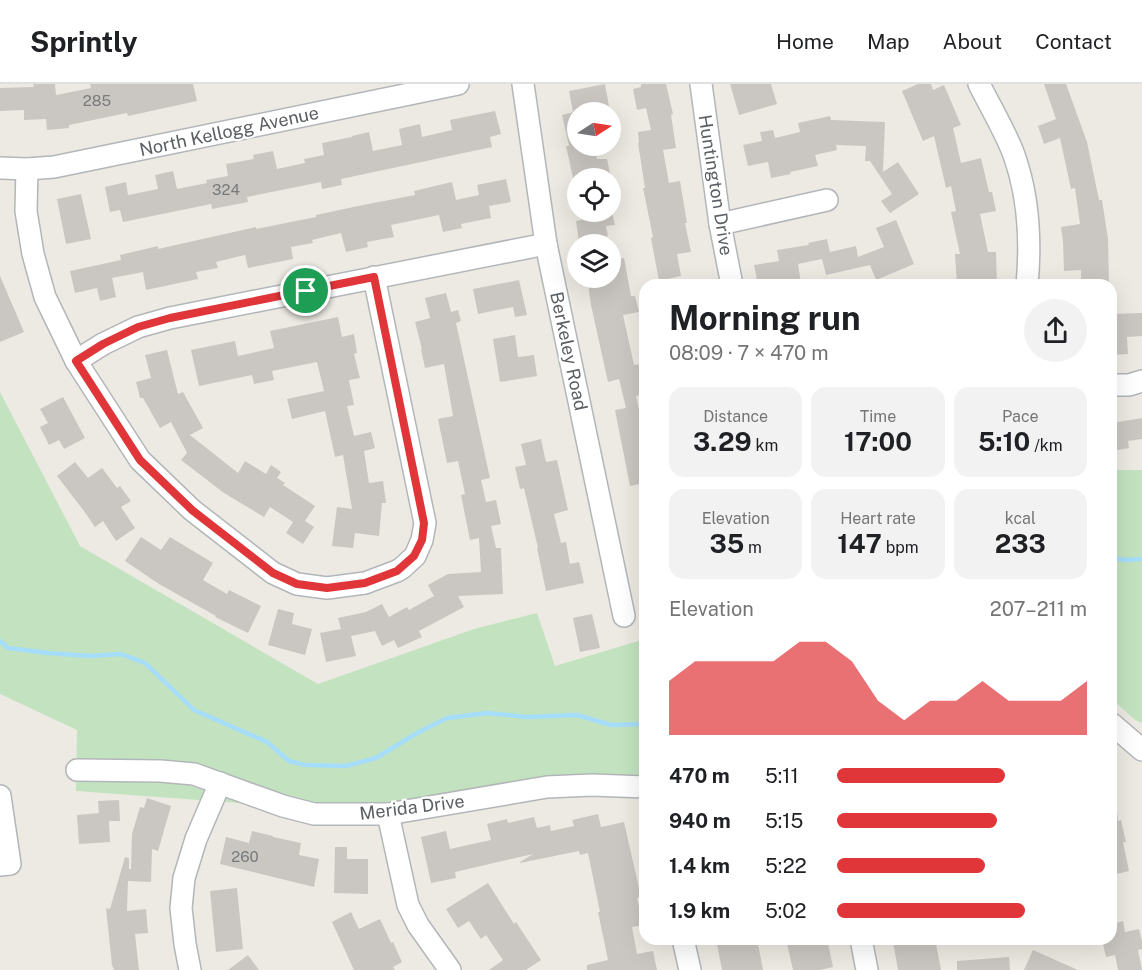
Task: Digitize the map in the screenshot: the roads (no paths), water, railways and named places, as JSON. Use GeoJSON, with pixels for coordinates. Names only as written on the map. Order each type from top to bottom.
{"type":"FeatureCollection","features":[{"type":"Feature","properties":{"kind":"street","name":"North Kellogg Avenue"},"geometry":{"type":"LineString","coordinates":[[0,168],[54,167],[458,84]]}},
{"type":"Feature","properties":{"kind":"street","name":"Berkeley Road"},"geometry":{"type":"LineString","coordinates":[[523,84],[546,244],[624,616]]}},
{"type":"Feature","properties":{"kind":"street","name":"Huntington Drive"},"geometry":{"type":"LineString","coordinates":[[701,84],[720,224],[731,279]]}},
{"type":"Feature","properties":{"kind":"street"},"geometry":{"type":"LineString","coordinates":[[979,84],[1014,155],[1026,202],[1030,253],[1028,279]]}},
{"type":"Feature","properties":{"kind":"street"},"geometry":{"type":"LineString","coordinates":[[27,169],[26,211],[33,254],[45,297],[76,361],[140,460],[192,510],[273,573],[297,584],[327,588],[365,583],[397,571],[414,556],[422,540],[424,523],[374,277]]}},
{"type":"Feature","properties":{"kind":"street"},"geometry":{"type":"LineString","coordinates":[[720,224],[827,200]]}},
{"type":"Feature","properties":{"kind":"street"},"geometry":{"type":"LineString","coordinates":[[76,361],[103,344],[138,327],[170,318],[546,244]]}},
{"type":"Feature","properties":{"kind":"street"},"geometry":{"type":"LineString","coordinates":[[1117,385],[1129,385],[1142,381]]}},
{"type":"Feature","properties":{"kind":"street"},"geometry":{"type":"LineString","coordinates":[[1117,728],[1142,750]]}},
{"type":"Feature","properties":{"kind":"street","name":"Merida Drive"},"geometry":{"type":"LineString","coordinates":[[77,770],[160,771],[194,774],[283,806],[314,814],[388,814],[547,788],[592,785],[639,787]]}},
{"type":"Feature","properties":{"kind":"street"},"geometry":{"type":"LineString","coordinates":[[190,970],[181,908],[184,878],[196,839],[220,783]]}},
{"type":"Feature","properties":{"kind":"street"},"geometry":{"type":"LineString","coordinates":[[0,796],[9,864],[0,865]]}},
{"type":"Feature","properties":{"kind":"street"},"geometry":{"type":"LineString","coordinates":[[388,814],[408,905],[418,925],[450,970]]}},
{"type":"Feature","properties":{"kind":"street"},"geometry":{"type":"LineString","coordinates":[[685,945],[690,970]]}},
{"type":"Feature","properties":{"kind":"street"},"geometry":{"type":"LineString","coordinates":[[862,945],[867,970]]}},
{"type":"Feature","properties":{"kind":"waterway"},"geometry":{"type":"LineString","coordinates":[[1117,559],[1142,559]]}},
{"type":"Feature","properties":{"kind":"waterway"},"geometry":{"type":"LineString","coordinates":[[0,641],[8,648],[90,656],[121,654],[145,663],[194,710],[267,742],[289,761],[305,765],[346,766],[376,758],[447,718],[487,713],[527,717],[577,715],[611,725],[639,724]]}}]}
